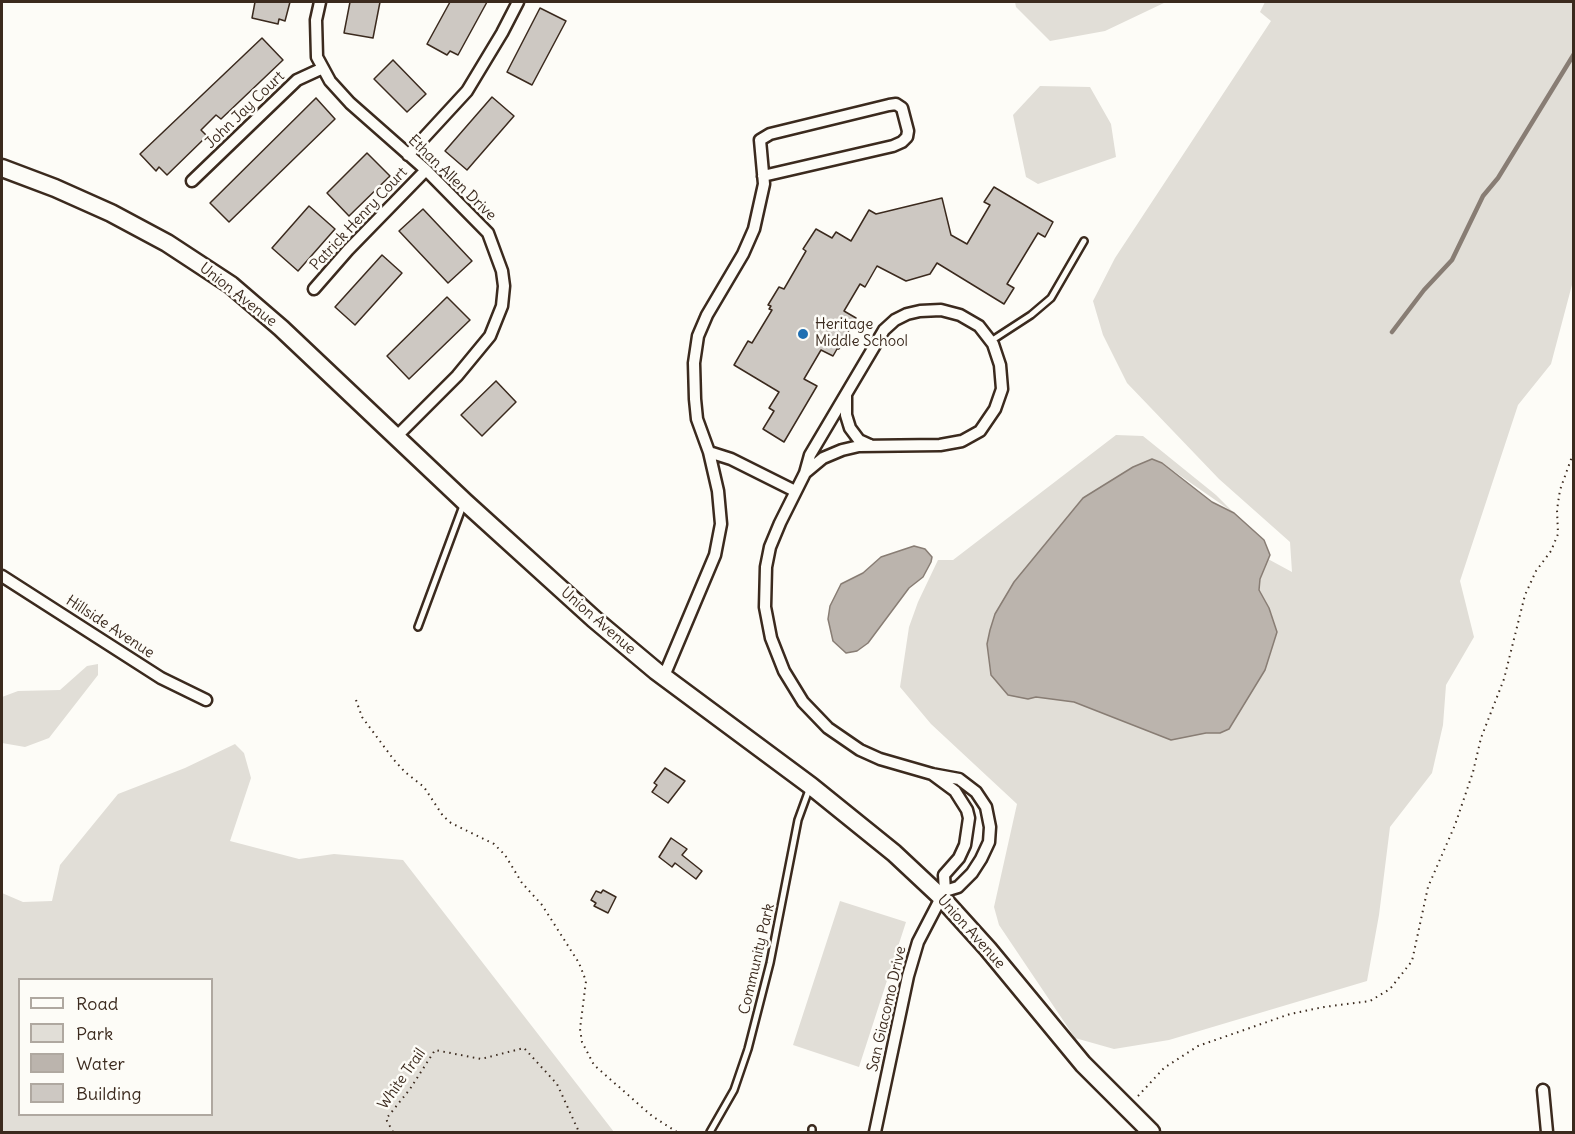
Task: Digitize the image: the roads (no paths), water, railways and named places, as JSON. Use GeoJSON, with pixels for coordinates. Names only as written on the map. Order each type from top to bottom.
{"type":"FeatureCollection","features":[{"type":"Feature","properties":{"kind":"street","name":"Ethan Allen Drive"},"geometry":{"type":"LineString","coordinates":[[320,2],[316,20],[317,57],[330,81],[350,103],[426,170],[488,233],[497,256],[504,286],[501,306],[490,336],[457,376],[396,437]]}},
{"type":"Feature","properties":{"kind":"street"},"geometry":{"type":"LineString","coordinates":[[408,155],[467,91],[518,2]]}},
{"type":"Feature","properties":{"kind":"street","name":"John Jay Court"},"geometry":{"type":"LineString","coordinates":[[192,181],[297,80],[323,68]]}},
{"type":"Feature","properties":{"kind":"street"},"geometry":{"type":"LineString","coordinates":[[664,676],[715,555],[721,524],[718,490],[709,452],[697,419],[693,386],[695,349],[706,315],[743,254],[754,229],[760,208],[763,176],[760,140],[764,137],[889,105],[896,104],[905,114],[908,130],[907,137],[902,142],[763,176]]}},
{"type":"Feature","properties":{"kind":"street","name":"Union Avenue"},"geometry":{"type":"LineString","coordinates":[[2,168],[111,213],[167,243],[231,285],[281,328],[465,502],[594,619],[664,676],[811,786],[943,894],[1083,1064],[1150,1132]]}},
{"type":"Feature","properties":{"kind":"street","name":"Patrick Henry Court"},"geometry":{"type":"LineString","coordinates":[[314,289],[348,250],[426,170]]}},
{"type":"Feature","properties":{"kind":"street"},"geometry":{"type":"LineString","coordinates":[[805,473],[823,458],[842,450],[871,446],[940,446],[962,441],[980,431],[995,409],[1002,389],[1000,365],[990,341],[979,326],[960,315],[941,310],[907,314],[895,320],[884,330],[810,455],[805,473],[770,548],[766,567],[765,608],[776,654],[784,671],[815,716],[842,739],[880,759],[959,779],[976,792],[986,807],[990,826],[989,842],[981,859],[972,873],[958,887],[943,894]]}},
{"type":"Feature","properties":{"kind":"street"},"geometry":{"type":"LineString","coordinates":[[846,396],[846,415],[850,428],[859,440],[871,446]]}},
{"type":"Feature","properties":{"kind":"street"},"geometry":{"type":"LineString","coordinates":[[709,452],[731,459],[795,491]]}},
{"type":"Feature","properties":{"kind":"street","name":"Hillside Avenue"},"geometry":{"type":"LineString","coordinates":[[2,576],[161,678],[206,700]]}},
{"type":"Feature","properties":{"kind":"street","name":"San Giacomo Drive"},"geometry":{"type":"LineString","coordinates":[[875,1132],[908,976],[918,942],[943,894],[944,875],[959,858],[965,845],[969,818],[967,810],[955,792],[932,774]]}},
{"type":"Feature","properties":{"kind":"street"},"geometry":{"type":"LineString","coordinates":[[1543,1090],[1547,1132]]}},
{"type":"Feature","properties":{"kind":"lane"},"geometry":{"type":"LineString","coordinates":[[990,341],[1031,315],[1051,298],[1084,241]]}},
{"type":"Feature","properties":{"kind":"lane"},"geometry":{"type":"LineString","coordinates":[[418,627],[465,502]]}},
{"type":"Feature","properties":{"kind":"lane","name":"Community Park"},"geometry":{"type":"LineString","coordinates":[[710,1132],[734,1090],[748,1048],[770,963],[798,820],[811,786]]}},
{"type":"Feature","properties":{"kind":"water"},"geometry":{"type":"Polygon","coordinates":[[[1152,459],[1162,463],[1212,502],[1234,513],[1264,540],[1270,555],[1260,579],[1259,590],[1269,608],[1277,632],[1265,670],[1229,729],[1220,733],[1206,733],[1171,740],[1074,702],[1036,697],[1028,699],[1008,695],[991,675],[987,644],[990,630],[995,614],[1014,582],[1083,498],[1133,467],[1152,459]]]}},
{"type":"Feature","properties":{"kind":"water"},"geometry":{"type":"Polygon","coordinates":[[[914,546],[925,549],[932,557],[923,577],[909,588],[868,643],[857,651],[846,653],[833,641],[828,619],[830,606],[841,584],[863,573],[881,557],[914,546]]]}},
{"type":"Feature","properties":{"kind":"waterway"},"geometry":{"type":"LineString","coordinates":[[1392,332],[1424,290],[1452,260],[1483,196],[1498,178],[1574,54]]}},
{"type":"Feature","properties":{"kind":"place","name":"Heritage Middle School"},"geometry":{"type":"Point","coordinates":[803,334]}}]}
